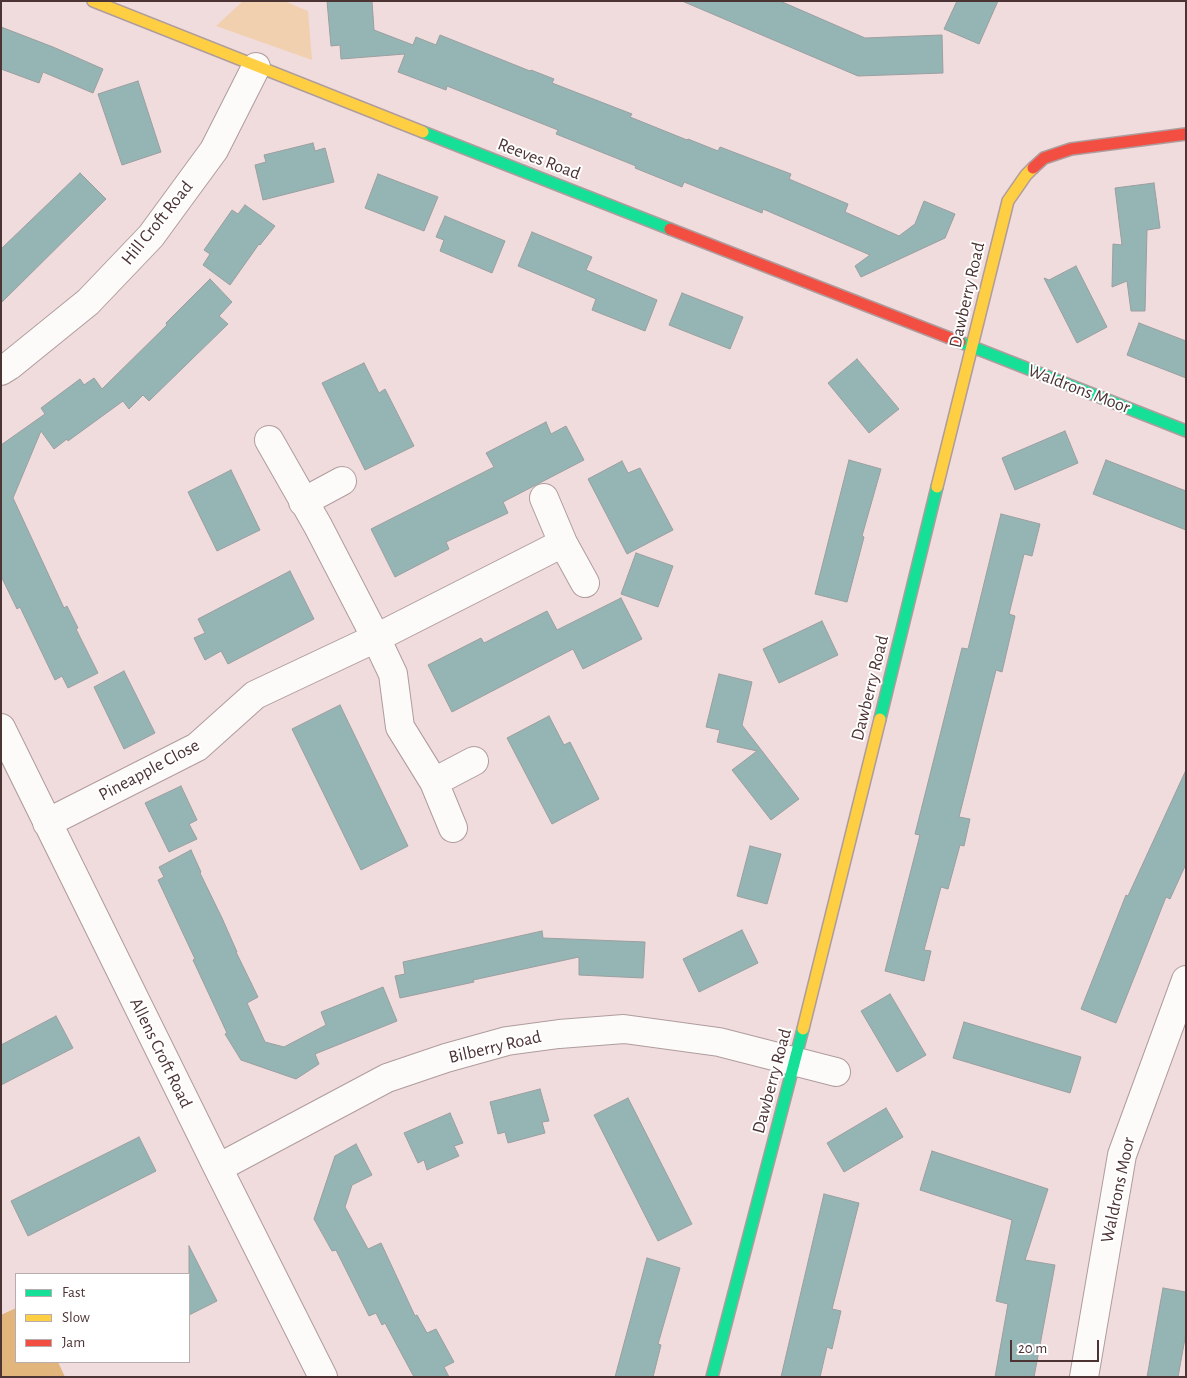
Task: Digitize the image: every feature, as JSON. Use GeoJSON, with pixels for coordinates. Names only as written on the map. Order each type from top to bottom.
{"type":"FeatureCollection","features":[{"type":"Feature","properties":{"kind":"street","name":"Reeves Road"},"geometry":{"type":"LineString","coordinates":[[93,1],[256,67],[972,348]]}},
{"type":"Feature","properties":{"kind":"street","name":"Hill Croft Road"},"geometry":{"type":"LineString","coordinates":[[1,371],[88,302],[151,236],[214,150],[256,67]]}},
{"type":"Feature","properties":{"kind":"street","name":"Dawberry Road"},"geometry":{"type":"LineString","coordinates":[[712,1377],[795,1062],[1008,201],[1026,175],[1044,158],[1071,149],[1186,134]]}},
{"type":"Feature","properties":{"kind":"street","name":"Waldrons Moor"},"geometry":{"type":"LineString","coordinates":[[972,348],[1186,431]]}},
{"type":"Feature","properties":{"kind":"street"},"geometry":{"type":"LineString","coordinates":[[269,440],[318,526],[376,638],[393,674],[400,727],[434,782],[453,828]]}},
{"type":"Feature","properties":{"kind":"street"},"geometry":{"type":"LineString","coordinates":[[303,502],[342,481]]}},
{"type":"Feature","properties":{"kind":"street"},"geometry":{"type":"LineString","coordinates":[[544,498],[563,543],[585,583]]}},
{"type":"Feature","properties":{"kind":"street","name":"Pineapple Close"},"geometry":{"type":"LineString","coordinates":[[48,823],[197,747],[255,695],[376,638],[563,543]]}},
{"type":"Feature","properties":{"kind":"street","name":"Allens Croft Road"},"geometry":{"type":"LineString","coordinates":[[1,728],[323,1377]]}},
{"type":"Feature","properties":{"kind":"street"},"geometry":{"type":"LineString","coordinates":[[434,782],[474,761]]}},
{"type":"Feature","properties":{"kind":"street","name":"Waldrons Moor"},"geometry":{"type":"LineString","coordinates":[[1084,1377],[1122,1155],[1186,980]]}},
{"type":"Feature","properties":{"kind":"street","name":"Bilberry Road"},"geometry":{"type":"LineString","coordinates":[[218,1168],[387,1078],[446,1058],[506,1041],[559,1034],[624,1029],[719,1042],[836,1072]]}},
{"type":"Feature","properties":{"kind":"shaded area"},"geometry":{"type":"Polygon","coordinates":[[[243,1],[284,1],[308,11],[312,60],[216,26],[243,1]]]}},
{"type":"Feature","properties":{"kind":"shaded area"},"geometry":{"type":"Polygon","coordinates":[[[15,1308],[15,1363],[58,1363],[65,1377],[1,1377],[1,1315],[15,1308]]]}},
{"type":"Feature","properties":{"kind":"building"},"geometry":{"type":"Polygon","coordinates":[[[327,1],[372,1],[374,30],[413,45],[416,37],[436,45],[440,35],[554,79],[552,83],[632,114],[630,117],[687,140],[718,151],[720,147],[791,174],[789,179],[848,204],[845,212],[899,236],[915,224],[924,201],[955,214],[945,238],[861,277],[855,266],[870,255],[763,209],[762,213],[684,182],[682,187],[635,168],[636,166],[556,134],[558,130],[447,86],[446,90],[398,72],[405,54],[341,59],[340,45],[331,46],[327,1]]]}},
{"type":"Feature","properties":{"kind":"building"},"geometry":{"type":"Polygon","coordinates":[[[682,1],[780,1],[865,38],[942,35],[943,73],[858,76],[682,1]]]}},
{"type":"Feature","properties":{"kind":"building"},"geometry":{"type":"Polygon","coordinates":[[[957,1],[998,1],[979,44],[944,29],[957,1]]]}},
{"type":"Feature","properties":{"kind":"building"},"geometry":{"type":"Polygon","coordinates":[[[1,27],[103,69],[93,93],[43,72],[39,83],[1,69],[1,27]]]}},
{"type":"Feature","properties":{"kind":"building"},"geometry":{"type":"Polygon","coordinates":[[[138,81],[161,152],[122,165],[98,94],[138,81]]]}},
{"type":"Feature","properties":{"kind":"building"},"geometry":{"type":"Polygon","coordinates":[[[313,143],[315,151],[325,148],[334,182],[263,200],[255,165],[266,162],[264,155],[313,143]]]}},
{"type":"Feature","properties":{"kind":"building"},"geometry":{"type":"Polygon","coordinates":[[[80,173],[106,199],[1,303],[1,249],[80,173]]]}},
{"type":"Feature","properties":{"kind":"building"},"geometry":{"type":"Polygon","coordinates":[[[378,174],[438,197],[424,231],[365,208],[378,174]]]}},
{"type":"Feature","properties":{"kind":"building"},"geometry":{"type":"Polygon","coordinates":[[[1154,183],[1160,228],[1147,230],[1145,311],[1131,311],[1127,281],[1112,287],[1113,244],[1122,245],[1115,188],[1154,183]]]}},
{"type":"Feature","properties":{"kind":"building"},"geometry":{"type":"Polygon","coordinates":[[[245,205],[275,226],[259,244],[230,285],[203,265],[210,254],[204,250],[232,210],[238,214],[245,205]]]}},
{"type":"Feature","properties":{"kind":"building"},"geometry":{"type":"Polygon","coordinates":[[[445,216],[505,241],[492,273],[440,251],[444,240],[436,237],[445,216]]]}},
{"type":"Feature","properties":{"kind":"building"},"geometry":{"type":"Polygon","coordinates":[[[532,232],[592,257],[586,270],[657,300],[645,331],[592,310],[596,299],[518,266],[532,232]]]}},
{"type":"Feature","properties":{"kind":"building"},"geometry":{"type":"Polygon","coordinates":[[[1076,266],[1107,327],[1077,343],[1044,278],[1049,280],[1076,266]]]}},
{"type":"Feature","properties":{"kind":"building"},"geometry":{"type":"Polygon","coordinates":[[[210,279],[232,302],[219,316],[228,324],[149,401],[143,395],[129,409],[123,401],[54,449],[41,431],[13,498],[64,608],[67,606],[98,673],[68,688],[62,676],[55,680],[20,607],[17,609],[1,576],[1,445],[45,414],[41,408],[80,379],[84,385],[94,378],[102,389],[167,325],[166,323],[210,279]]]}},
{"type":"Feature","properties":{"kind":"building"},"geometry":{"type":"Polygon","coordinates":[[[682,293],[743,317],[730,349],[669,325],[682,293]]]}},
{"type":"Feature","properties":{"kind":"building"},"geometry":{"type":"Polygon","coordinates":[[[1139,323],[1186,341],[1186,378],[1127,355],[1139,323]]]}},
{"type":"Feature","properties":{"kind":"building"},"geometry":{"type":"Polygon","coordinates":[[[857,359],[899,409],[869,433],[828,383],[857,359]]]}},
{"type":"Feature","properties":{"kind":"building"},"geometry":{"type":"Polygon","coordinates":[[[364,363],[379,393],[385,389],[414,446],[365,470],[322,383],[364,363]]]}},
{"type":"Feature","properties":{"kind":"building"},"geometry":{"type":"Polygon","coordinates":[[[546,422],[551,434],[566,426],[584,460],[503,502],[508,513],[446,542],[449,549],[395,577],[371,529],[494,467],[486,453],[546,422]]]}},
{"type":"Feature","properties":{"kind":"building"},"geometry":{"type":"Polygon","coordinates":[[[1065,431],[1078,463],[1015,490],[1002,458],[1065,431]]]}},
{"type":"Feature","properties":{"kind":"building"},"geometry":{"type":"Polygon","coordinates":[[[849,460],[881,469],[862,536],[864,537],[847,602],[815,594],[849,460]]]}},
{"type":"Feature","properties":{"kind":"building"},"geometry":{"type":"Polygon","coordinates":[[[1106,460],[1186,491],[1186,530],[1093,494],[1106,460]]]}},
{"type":"Feature","properties":{"kind":"building"},"geometry":{"type":"Polygon","coordinates":[[[622,461],[628,473],[640,468],[673,530],[627,554],[588,479],[622,461]]]}},
{"type":"Feature","properties":{"kind":"building"},"geometry":{"type":"Polygon","coordinates":[[[231,470],[260,530],[217,551],[188,492],[231,470]]]}},
{"type":"Feature","properties":{"kind":"building"},"geometry":{"type":"Polygon","coordinates":[[[1001,514],[1040,524],[1032,556],[1024,554],[1009,614],[1015,616],[1002,672],[996,670],[959,817],[970,819],[964,846],[960,845],[948,889],[941,887],[924,950],[931,951],[924,981],[885,971],[920,835],[915,834],[962,648],[968,649],[1001,514]]]}},
{"type":"Feature","properties":{"kind":"building"},"geometry":{"type":"Polygon","coordinates":[[[636,553],[673,566],[658,607],[621,594],[636,553]]]}},
{"type":"Feature","properties":{"kind":"building"},"geometry":{"type":"Polygon","coordinates":[[[290,571],[314,619],[228,664],[221,651],[205,660],[194,638],[205,633],[198,619],[290,571]]]}},
{"type":"Feature","properties":{"kind":"building"},"geometry":{"type":"Polygon","coordinates":[[[621,598],[642,639],[583,669],[573,649],[452,712],[428,665],[481,638],[484,643],[547,611],[557,630],[621,598]]]}},
{"type":"Feature","properties":{"kind":"building"},"geometry":{"type":"Polygon","coordinates":[[[822,621],[838,655],[779,683],[763,649],[822,621]]]}},
{"type":"Feature","properties":{"kind":"building"},"geometry":{"type":"Polygon","coordinates":[[[124,671],[155,733],[124,749],[94,687],[124,671]]]}},
{"type":"Feature","properties":{"kind":"building"},"geometry":{"type":"Polygon","coordinates":[[[719,674],[752,682],[742,725],[799,799],[771,820],[732,770],[757,751],[717,742],[720,730],[706,727],[719,674]]]}},
{"type":"Feature","properties":{"kind":"building"},"geometry":{"type":"Polygon","coordinates":[[[340,705],[408,846],[361,870],[292,729],[340,705]]]}},
{"type":"Feature","properties":{"kind":"building"},"geometry":{"type":"Polygon","coordinates":[[[549,716],[564,745],[570,742],[599,799],[552,824],[507,738],[549,716]]]}},
{"type":"Feature","properties":{"kind":"building"},"geometry":{"type":"Polygon","coordinates":[[[1186,770],[1186,864],[1170,899],[1166,897],[1116,1023],[1081,1009],[1126,895],[1128,896],[1186,770]]]}},
{"type":"Feature","properties":{"kind":"building"},"geometry":{"type":"Polygon","coordinates":[[[181,786],[197,820],[189,824],[197,839],[169,852],[145,803],[181,786]]]}},
{"type":"Feature","properties":{"kind":"building"},"geometry":{"type":"Polygon","coordinates":[[[750,846],[781,854],[767,904],[737,896],[750,846]]]}},
{"type":"Feature","properties":{"kind":"building"},"geometry":{"type":"Polygon","coordinates":[[[191,850],[258,997],[247,1003],[265,1042],[284,1047],[326,1025],[321,1012],[383,987],[397,1021],[315,1054],[319,1064],[296,1079],[241,1060],[225,1034],[227,1033],[193,960],[195,959],[158,880],[164,877],[159,867],[191,850]]]}},
{"type":"Feature","properties":{"kind":"building"},"geometry":{"type":"Polygon","coordinates":[[[742,930],[758,963],[699,992],[683,959],[742,930]]]}},
{"type":"Feature","properties":{"kind":"building"},"geometry":{"type":"Polygon","coordinates":[[[542,931],[543,938],[645,942],[643,978],[579,975],[579,957],[400,998],[395,976],[405,974],[403,962],[542,931]]]}},
{"type":"Feature","properties":{"kind":"building"},"geometry":{"type":"Polygon","coordinates":[[[890,994],[926,1055],[897,1072],[861,1011],[890,994]]]}},
{"type":"Feature","properties":{"kind":"building"},"geometry":{"type":"Polygon","coordinates":[[[56,1016],[73,1048],[1,1085],[1,1045],[56,1016]]]}},
{"type":"Feature","properties":{"kind":"building"},"geometry":{"type":"Polygon","coordinates":[[[964,1022],[1081,1057],[1070,1093],[953,1058],[964,1022]]]}},
{"type":"Feature","properties":{"kind":"building"},"geometry":{"type":"Polygon","coordinates":[[[540,1089],[549,1121],[542,1122],[545,1133],[508,1143],[505,1132],[498,1134],[490,1102],[540,1089]]]}},
{"type":"Feature","properties":{"kind":"building"},"geometry":{"type":"Polygon","coordinates":[[[628,1098],[692,1224],[658,1241],[594,1115],[628,1098]]]}},
{"type":"Feature","properties":{"kind":"building"},"geometry":{"type":"Polygon","coordinates":[[[886,1108],[903,1137],[844,1172],[827,1143],[886,1108]]]}},
{"type":"Feature","properties":{"kind":"building"},"geometry":{"type":"Polygon","coordinates":[[[450,1113],[463,1143],[454,1146],[459,1156],[427,1170],[424,1160],[418,1163],[404,1133],[450,1113]]]}},
{"type":"Feature","properties":{"kind":"building"},"geometry":{"type":"Polygon","coordinates":[[[139,1137],[156,1171],[28,1236],[11,1201],[139,1137]]]}},
{"type":"Feature","properties":{"kind":"building"},"geometry":{"type":"Polygon","coordinates":[[[356,1144],[372,1175],[352,1185],[345,1207],[368,1249],[381,1243],[415,1316],[417,1315],[427,1333],[436,1329],[454,1362],[444,1367],[449,1377],[414,1377],[385,1323],[382,1325],[376,1313],[369,1316],[336,1250],[332,1251],[314,1219],[335,1156],[356,1144]]]}},
{"type":"Feature","properties":{"kind":"building"},"geometry":{"type":"Polygon","coordinates":[[[932,1151],[1048,1189],[1025,1260],[1055,1265],[1034,1377],[995,1377],[1008,1304],[996,1301],[1012,1220],[920,1190],[932,1151]]]}},
{"type":"Feature","properties":{"kind":"building"},"geometry":{"type":"Polygon","coordinates":[[[824,1194],[859,1203],[832,1309],[841,1311],[832,1349],[827,1347],[820,1377],[781,1377],[824,1194]]]}},
{"type":"Feature","properties":{"kind":"building"},"geometry":{"type":"Polygon","coordinates":[[[189,1246],[217,1301],[190,1314],[190,1273],[189,1246]]]}},
{"type":"Feature","properties":{"kind":"building"},"geometry":{"type":"Polygon","coordinates":[[[647,1258],[680,1268],[658,1344],[661,1345],[653,1377],[615,1377],[647,1258]]]}},
{"type":"Feature","properties":{"kind":"building"},"geometry":{"type":"Polygon","coordinates":[[[1163,1288],[1186,1292],[1186,1333],[1178,1377],[1147,1377],[1163,1288]]]}},
{"type":"Feature","properties":{"kind":"traffic: fast"},"geometry":{"type":"LineString","coordinates":[[423,132],[670,229]]}},
{"type":"Feature","properties":{"kind":"traffic: fast"},"geometry":{"type":"LineString","coordinates":[[960,342],[1186,431]]}},
{"type":"Feature","properties":{"kind":"traffic: fast"},"geometry":{"type":"LineString","coordinates":[[880,719],[937,487]]}},
{"type":"Feature","properties":{"kind":"traffic: fast"},"geometry":{"type":"LineString","coordinates":[[712,1377],[803,1029]]}},
{"type":"Feature","properties":{"kind":"traffic: slow"},"geometry":{"type":"LineString","coordinates":[[93,1],[423,132]]}},
{"type":"Feature","properties":{"kind":"traffic: slow"},"geometry":{"type":"LineString","coordinates":[[937,487],[1008,201],[1033,168]]}},
{"type":"Feature","properties":{"kind":"traffic: slow"},"geometry":{"type":"LineString","coordinates":[[803,1029],[880,719]]}},
{"type":"Feature","properties":{"kind":"traffic: jam"},"geometry":{"type":"LineString","coordinates":[[1033,168],[1044,158],[1071,149],[1186,134]]}},
{"type":"Feature","properties":{"kind":"traffic: jam"},"geometry":{"type":"LineString","coordinates":[[670,229],[960,342]]}}]}
